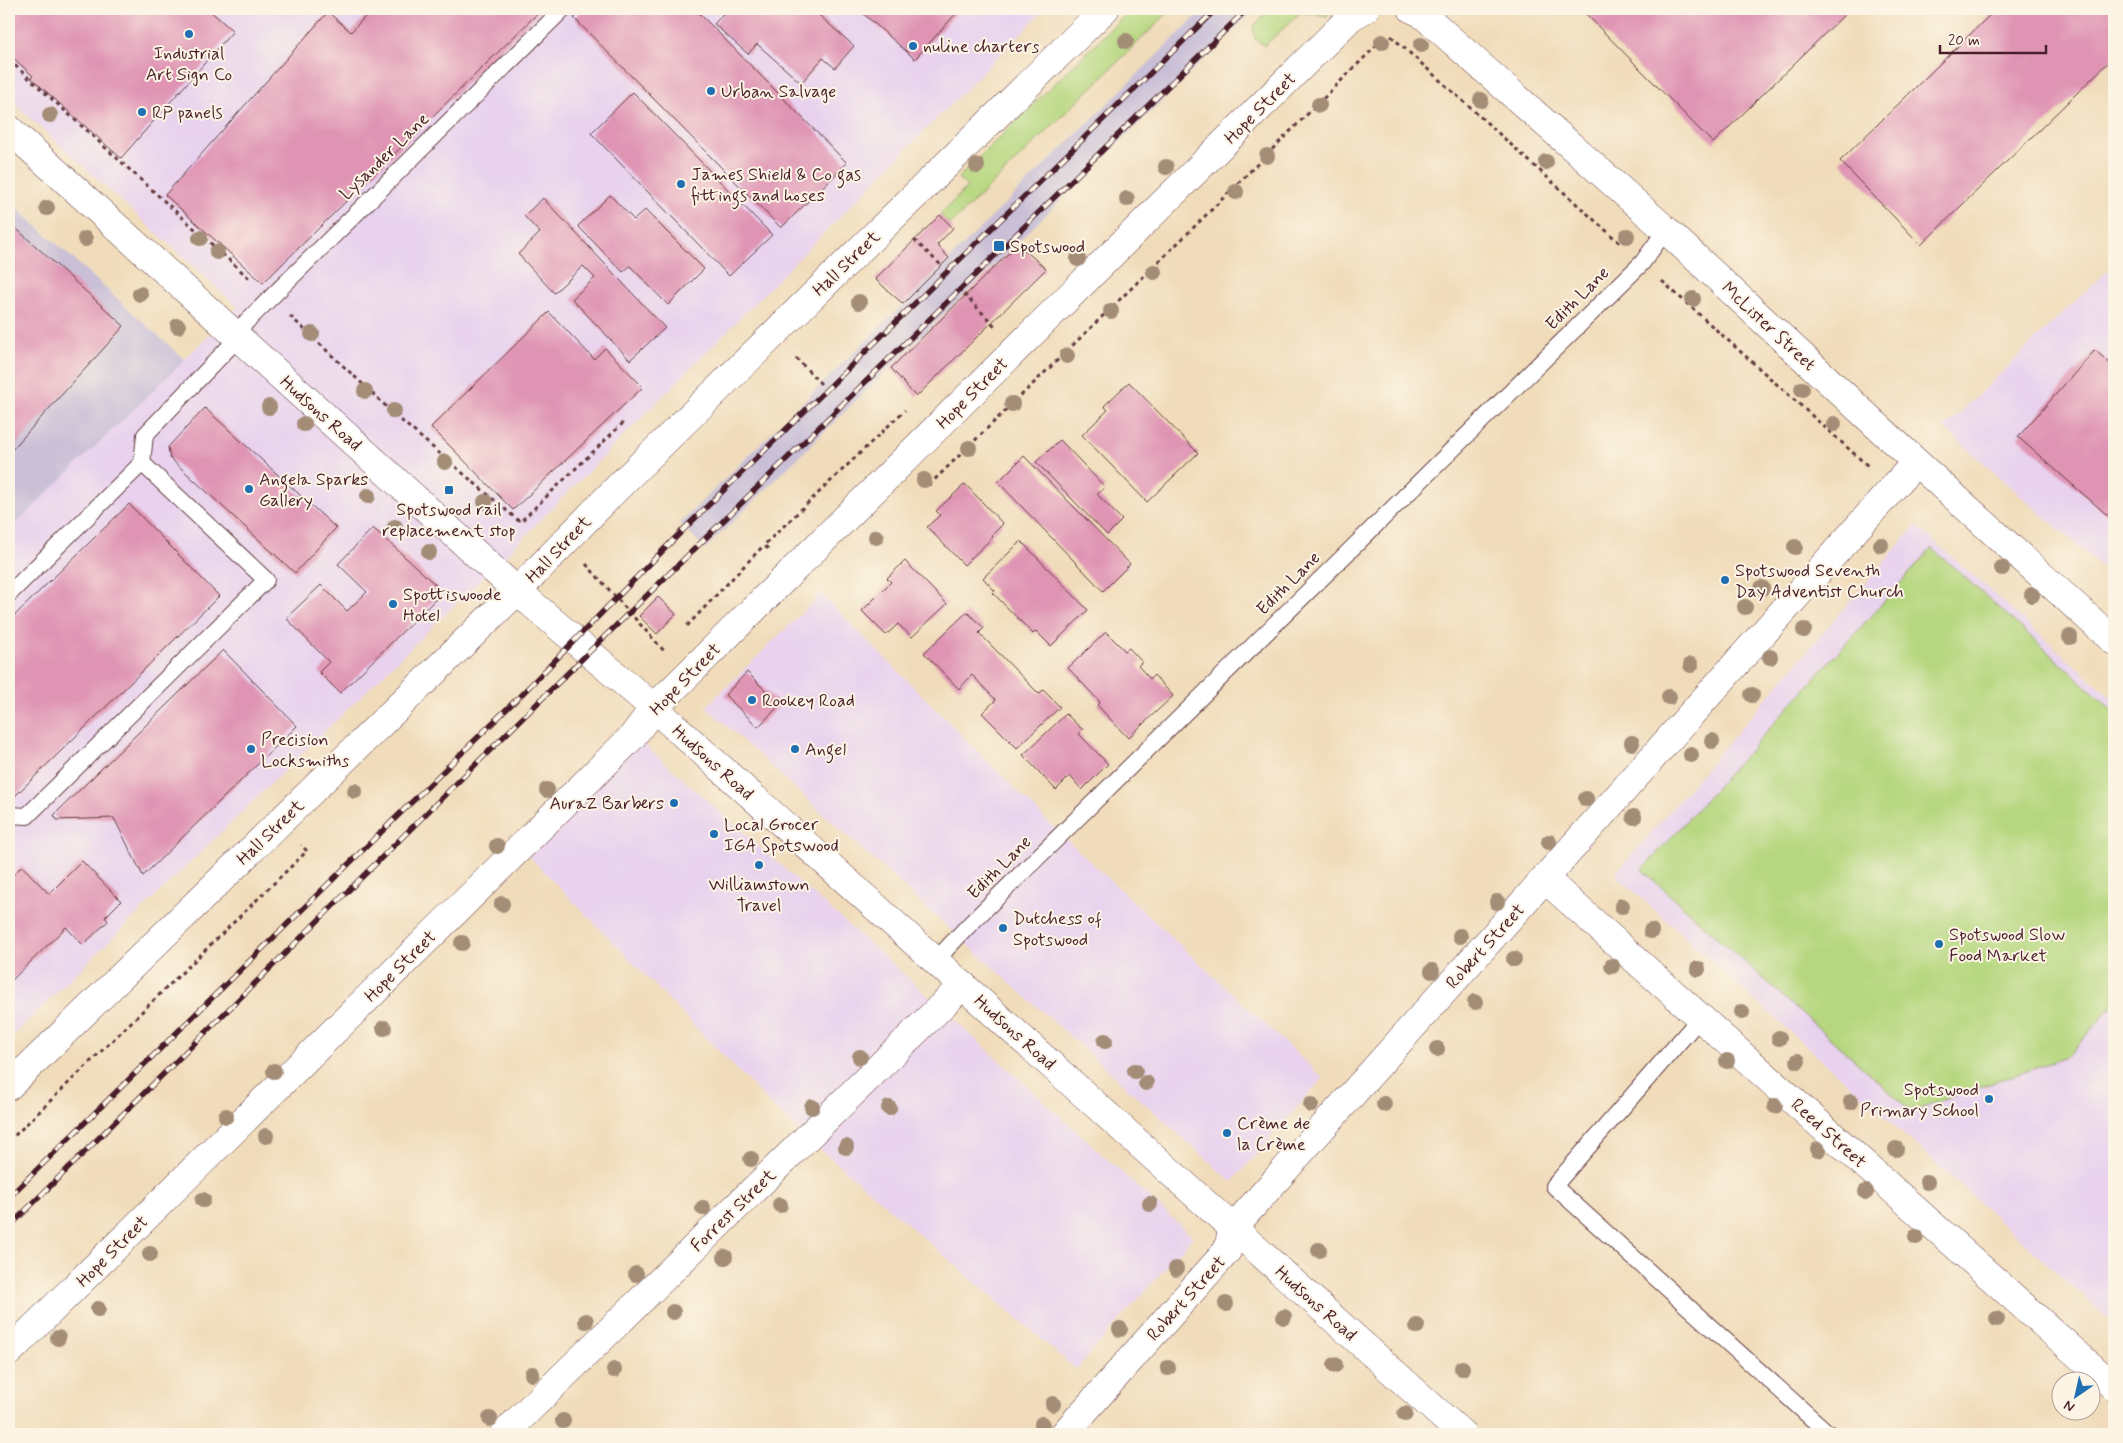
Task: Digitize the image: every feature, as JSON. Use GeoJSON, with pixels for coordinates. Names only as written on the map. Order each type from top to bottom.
{"type":"FeatureCollection","features":[{"type":"Feature","properties":{"kind":"street","name":"Hall Street"},"geometry":{"type":"LineString","coordinates":[[9,1086],[517,591],[619,486],[1105,9]]}},
{"type":"Feature","properties":{"kind":"street","name":"Hope Street"},"geometry":{"type":"LineString","coordinates":[[9,1352],[632,738],[654,708],[1344,24],[1365,9]]}},
{"type":"Feature","properties":{"kind":"street","name":"McLister Street"},"geometry":{"type":"LineString","coordinates":[[1416,11],[1666,230],[1916,462],[2114,641]]}},
{"type":"Feature","properties":{"kind":"street","name":"Hudsons Road"},"geometry":{"type":"LineString","coordinates":[[9,129],[517,591],[654,708],[1462,1434]]}},
{"type":"Feature","properties":{"kind":"street","name":"Robert Street"},"geometry":{"type":"LineString","coordinates":[[1064,1434],[1227,1251],[1233,1228],[1916,462]]}},
{"type":"Feature","properties":{"kind":"street","name":"Reed Street"},"geometry":{"type":"LineString","coordinates":[[1545,879],[2114,1387]]}},
{"type":"Feature","properties":{"kind":"street","name":"Forrest Street"},"geometry":{"type":"LineString","coordinates":[[504,1434],[963,985]]}},
{"type":"Feature","properties":{"kind":"lane","name":"Lysander Lane"},"geometry":{"type":"LineString","coordinates":[[142,463],[145,435],[236,336],[269,297],[564,9]]}},
{"type":"Feature","properties":{"kind":"lane","name":"Edith Lane"},"geometry":{"type":"LineString","coordinates":[[935,961],[982,912],[1642,263],[1666,230]]}},
{"type":"Feature","properties":{"kind":"lane"},"geometry":{"type":"LineString","coordinates":[[9,594],[142,463],[266,580],[27,816],[9,815]]}},
{"type":"Feature","properties":{"kind":"lane"},"geometry":{"type":"LineString","coordinates":[[1700,1018],[1554,1186],[1829,1434]]}},
{"type":"Feature","properties":{"kind":"path"},"geometry":{"type":"LineString","coordinates":[[922,492],[1175,246],[1388,34],[1892,487]]}},
{"type":"Feature","properties":{"kind":"path"},"geometry":{"type":"LineString","coordinates":[[9,60],[403,422],[520,522],[623,423]]}},
{"type":"Feature","properties":{"kind":"path"},"geometry":{"type":"LineString","coordinates":[[911,236],[942,266]]}},
{"type":"Feature","properties":{"kind":"path"},"geometry":{"type":"LineString","coordinates":[[964,294],[995,327]]}},
{"type":"Feature","properties":{"kind":"path"},"geometry":{"type":"LineString","coordinates":[[791,353],[822,384]]}},
{"type":"Feature","properties":{"kind":"path"},"geometry":{"type":"LineString","coordinates":[[777,532],[902,413]]}},
{"type":"Feature","properties":{"kind":"path"},"geometry":{"type":"LineString","coordinates":[[684,630],[764,545]]}},
{"type":"Feature","properties":{"kind":"path"},"geometry":{"type":"LineString","coordinates":[[581,558],[664,651],[670,644]]}},
{"type":"Feature","properties":{"kind":"path"},"geometry":{"type":"LineString","coordinates":[[9,1141],[307,851],[279,824]]}},
{"type":"Feature","properties":{"kind":"shaded area"},"geometry":{"type":"Polygon","coordinates":[[[9,9],[1045,9],[509,552],[9,1039],[9,530],[238,307],[9,99],[9,9]]]}},
{"type":"Feature","properties":{"kind":"shaded area"},"geometry":{"type":"Polygon","coordinates":[[[1204,9],[1255,9],[705,549],[680,523],[1204,9]]]}},
{"type":"Feature","properties":{"kind":"shaded area"},"geometry":{"type":"Polygon","coordinates":[[[9,201],[185,360],[9,530],[9,201]]]}},
{"type":"Feature","properties":{"kind":"shaded area"},"geometry":{"type":"Polygon","coordinates":[[[2114,264],[2114,578],[1944,428],[2114,264]]]}},
{"type":"Feature","properties":{"kind":"shaded area","name":"Spotswood Primary School"},"geometry":{"type":"Polygon","coordinates":[[[1916,525],[2114,700],[2114,1324],[1615,874],[1916,525]]]}},
{"type":"Feature","properties":{"kind":"shaded area"},"geometry":{"type":"Polygon","coordinates":[[[821,594],[1052,826],[1323,1078],[1232,1182],[706,707],[821,594]]]}},
{"type":"Feature","properties":{"kind":"shaded area"},"geometry":{"type":"Polygon","coordinates":[[[641,742],[906,976],[1193,1237],[1076,1369],[782,1116],[528,855],[641,742]]]}},
{"type":"Feature","properties":{"kind":"green space"},"geometry":{"type":"Polygon","coordinates":[[[1131,9],[1172,9],[950,225],[940,215],[967,187],[958,178],[1131,9]]]}},
{"type":"Feature","properties":{"kind":"green space"},"geometry":{"type":"Polygon","coordinates":[[[1271,9],[1334,9],[1327,16],[1301,12],[1264,46],[1255,39],[1253,27],[1271,9]]]}},
{"type":"Feature","properties":{"kind":"green space","name":"Spotswood Primary School"},"geometry":{"type":"Polygon","coordinates":[[[1932,548],[2114,711],[2114,1004],[2067,1057],[1911,1111],[1642,870],[1932,548]]]}},
{"type":"Feature","properties":{"kind":"building"},"geometry":{"type":"Polygon","coordinates":[[[9,9],[208,9],[233,31],[121,158],[31,78],[33,76],[9,54],[9,9]]]}},
{"type":"Feature","properties":{"kind":"building"},"geometry":{"type":"Polygon","coordinates":[[[372,9],[542,9],[263,283],[165,195],[328,12],[351,32],[372,9]]]}},
{"type":"Feature","properties":{"kind":"building","name":"Urban Salvage"},"geometry":{"type":"Polygon","coordinates":[[[584,9],[695,9],[847,163],[781,228],[574,18],[584,9]]]}},
{"type":"Feature","properties":{"kind":"building"},"geometry":{"type":"Polygon","coordinates":[[[721,9],[812,9],[854,46],[835,68],[823,58],[801,83],[757,44],[748,54],[714,24],[723,14],[721,9]]]}},
{"type":"Feature","properties":{"kind":"building","name":"nuline charters"},"geometry":{"type":"Polygon","coordinates":[[[858,9],[960,9],[915,59],[858,9]]]}},
{"type":"Feature","properties":{"kind":"building"},"geometry":{"type":"Polygon","coordinates":[[[1581,9],[1850,9],[1713,143],[1581,9]]]}},
{"type":"Feature","properties":{"kind":"building"},"geometry":{"type":"Polygon","coordinates":[[[1996,9],[2114,9],[2114,57],[1921,245],[1840,161],[1996,9]]]}},
{"type":"Feature","properties":{"kind":"building","name":"James Shield & Co gas fittings and hoses"},"geometry":{"type":"Polygon","coordinates":[[[633,92],[772,235],[729,276],[591,133],[633,92]]]}},
{"type":"Feature","properties":{"kind":"building"},"geometry":{"type":"Polygon","coordinates":[[[610,195],[634,220],[645,210],[704,269],[668,305],[630,266],[623,272],[578,226],[610,195]]]}},
{"type":"Feature","properties":{"kind":"building"},"geometry":{"type":"Polygon","coordinates":[[[543,198],[665,328],[630,360],[572,299],[595,278],[583,266],[554,293],[518,254],[540,233],[524,216],[543,198]]]}},
{"type":"Feature","properties":{"kind":"building"},"geometry":{"type":"Polygon","coordinates":[[[940,215],[953,228],[937,245],[949,258],[903,304],[875,279],[940,215]]]}},
{"type":"Feature","properties":{"kind":"building"},"geometry":{"type":"Polygon","coordinates":[[[9,222],[124,326],[9,453],[9,222]]]}},
{"type":"Feature","properties":{"kind":"building"},"geometry":{"type":"Polygon","coordinates":[[[1018,244],[1046,269],[916,397],[891,368],[1018,244]]]}},
{"type":"Feature","properties":{"kind":"building"},"geometry":{"type":"Polygon","coordinates":[[[549,312],[594,359],[605,348],[643,387],[513,510],[431,427],[549,312]]]}},
{"type":"Feature","properties":{"kind":"building"},"geometry":{"type":"Polygon","coordinates":[[[2095,350],[2114,367],[2114,521],[2018,437],[2095,350]]]}},
{"type":"Feature","properties":{"kind":"building"},"geometry":{"type":"Polygon","coordinates":[[[1129,382],[1198,453],[1147,502],[1082,435],[1108,410],[1104,406],[1129,382]]]}},
{"type":"Feature","properties":{"kind":"building"},"geometry":{"type":"Polygon","coordinates":[[[205,408],[336,528],[295,573],[170,458],[168,447],[205,408]]]}},
{"type":"Feature","properties":{"kind":"building"},"geometry":{"type":"Polygon","coordinates":[[[1060,440],[1105,487],[1097,494],[1122,520],[1107,535],[1036,462],[1060,440]]]}},
{"type":"Feature","properties":{"kind":"building"},"geometry":{"type":"Polygon","coordinates":[[[1024,456],[1130,564],[1103,591],[998,482],[1024,456]]]}},
{"type":"Feature","properties":{"kind":"building"},"geometry":{"type":"Polygon","coordinates":[[[965,484],[1003,524],[991,536],[993,537],[964,565],[927,527],[940,515],[936,511],[965,484]]]}},
{"type":"Feature","properties":{"kind":"building"},"geometry":{"type":"Polygon","coordinates":[[[129,504],[219,596],[13,798],[9,797],[9,621],[129,504]]]}},
{"type":"Feature","properties":{"kind":"building","name":"Spottiswoode Hotel"},"geometry":{"type":"Polygon","coordinates":[[[373,528],[437,586],[438,597],[340,693],[319,672],[329,662],[286,618],[321,585],[347,611],[367,592],[338,564],[373,528]]]}},
{"type":"Feature","properties":{"kind":"building"},"geometry":{"type":"Polygon","coordinates":[[[1021,541],[1088,610],[1051,646],[1036,631],[1033,634],[993,593],[995,591],[983,578],[1021,541]]]}},
{"type":"Feature","properties":{"kind":"building"},"geometry":{"type":"Polygon","coordinates":[[[905,561],[947,604],[912,637],[898,624],[886,635],[862,611],[891,582],[887,578],[905,561]]]}},
{"type":"Feature","properties":{"kind":"building"},"geometry":{"type":"Polygon","coordinates":[[[658,597],[676,614],[657,634],[639,616],[658,597]]]}},
{"type":"Feature","properties":{"kind":"building"},"geometry":{"type":"Polygon","coordinates":[[[967,612],[984,628],[979,633],[1039,694],[1043,690],[1060,707],[1017,748],[982,713],[996,700],[972,675],[959,689],[924,653],[967,612]]]}},
{"type":"Feature","properties":{"kind":"building"},"geometry":{"type":"Polygon","coordinates":[[[1106,632],[1125,651],[1129,648],[1142,662],[1138,666],[1150,679],[1154,675],[1173,696],[1128,738],[1097,705],[1100,702],[1068,668],[1106,632]]]}},
{"type":"Feature","properties":{"kind":"building"},"geometry":{"type":"Polygon","coordinates":[[[223,650],[297,726],[143,876],[114,818],[57,820],[54,815],[223,650]]]}},
{"type":"Feature","properties":{"kind":"building","name":"Rookey Road"},"geometry":{"type":"Polygon","coordinates":[[[747,672],[780,705],[758,727],[725,695],[747,672]]]}},
{"type":"Feature","properties":{"kind":"building"},"geometry":{"type":"Polygon","coordinates":[[[1066,714],[1083,730],[1079,734],[1108,764],[1082,790],[1070,776],[1056,790],[1023,755],[1066,714]]]}},
{"type":"Feature","properties":{"kind":"building"},"geometry":{"type":"Polygon","coordinates":[[[82,861],[121,901],[105,917],[108,921],[83,945],[66,927],[9,983],[9,870],[13,875],[22,866],[49,894],[82,861]]]}},
{"type":"Feature","properties":{"kind":"railway"},"geometry":{"type":"LineString","coordinates":[[9,1197],[521,695],[685,528],[1216,9]]}},
{"type":"Feature","properties":{"kind":"railway"},"geometry":{"type":"LineString","coordinates":[[9,1227],[588,653],[1247,9]]}},
{"type":"Feature","properties":{"kind":"place","name":"Industrial Art Sign Co"},"geometry":{"type":"Point","coordinates":[189,34]}},
{"type":"Feature","properties":{"kind":"place","name":"nuline charters"},"geometry":{"type":"Point","coordinates":[913,46]}},
{"type":"Feature","properties":{"kind":"place","name":"Urban Salvage"},"geometry":{"type":"Point","coordinates":[711,91]}},
{"type":"Feature","properties":{"kind":"place","name":"RP panels"},"geometry":{"type":"Point","coordinates":[142,112]}},
{"type":"Feature","properties":{"kind":"place","name":"James Shield & Co gas fittings and hoses"},"geometry":{"type":"Point","coordinates":[681,184]}},
{"type":"Feature","properties":{"kind":"place","name":"Spotswood"},"geometry":{"type":"Point","coordinates":[999,246]}},
{"type":"Feature","properties":{"kind":"place","name":"Angela Sparks Gallery"},"geometry":{"type":"Point","coordinates":[249,489]}},
{"type":"Feature","properties":{"kind":"place","name":"Spotswood rail replacement stop"},"geometry":{"type":"Point","coordinates":[449,490]}},
{"type":"Feature","properties":{"kind":"place","name":"Spotswood Seventh Day Adventist Church"},"geometry":{"type":"Point","coordinates":[1725,580]}},
{"type":"Feature","properties":{"kind":"place","name":"Spottiswoode Hotel"},"geometry":{"type":"Point","coordinates":[393,604]}},
{"type":"Feature","properties":{"kind":"place","name":"Rookey Road"},"geometry":{"type":"Point","coordinates":[752,700]}},
{"type":"Feature","properties":{"kind":"place","name":"Precision Locksmiths"},"geometry":{"type":"Point","coordinates":[251,749]}},
{"type":"Feature","properties":{"kind":"place","name":"Angel"},"geometry":{"type":"Point","coordinates":[795,749]}},
{"type":"Feature","properties":{"kind":"place","name":"AuraZ Barbers"},"geometry":{"type":"Point","coordinates":[674,803]}},
{"type":"Feature","properties":{"kind":"place","name":"Local Grocer IGA Spotswood"},"geometry":{"type":"Point","coordinates":[714,834]}},
{"type":"Feature","properties":{"kind":"place","name":"Williamstown Travel"},"geometry":{"type":"Point","coordinates":[759,865]}},
{"type":"Feature","properties":{"kind":"place","name":"Dutchess of Spotswood"},"geometry":{"type":"Point","coordinates":[1003,928]}},
{"type":"Feature","properties":{"kind":"place","name":"Spotswood Slow Food Market"},"geometry":{"type":"Point","coordinates":[1939,944]}},
{"type":"Feature","properties":{"kind":"place","name":"Spotswood Primary School"},"geometry":{"type":"Point","coordinates":[1989,1099]}},
{"type":"Feature","properties":{"kind":"place","name":"Crème de la Crème"},"geometry":{"type":"Point","coordinates":[1227,1133]}}]}
